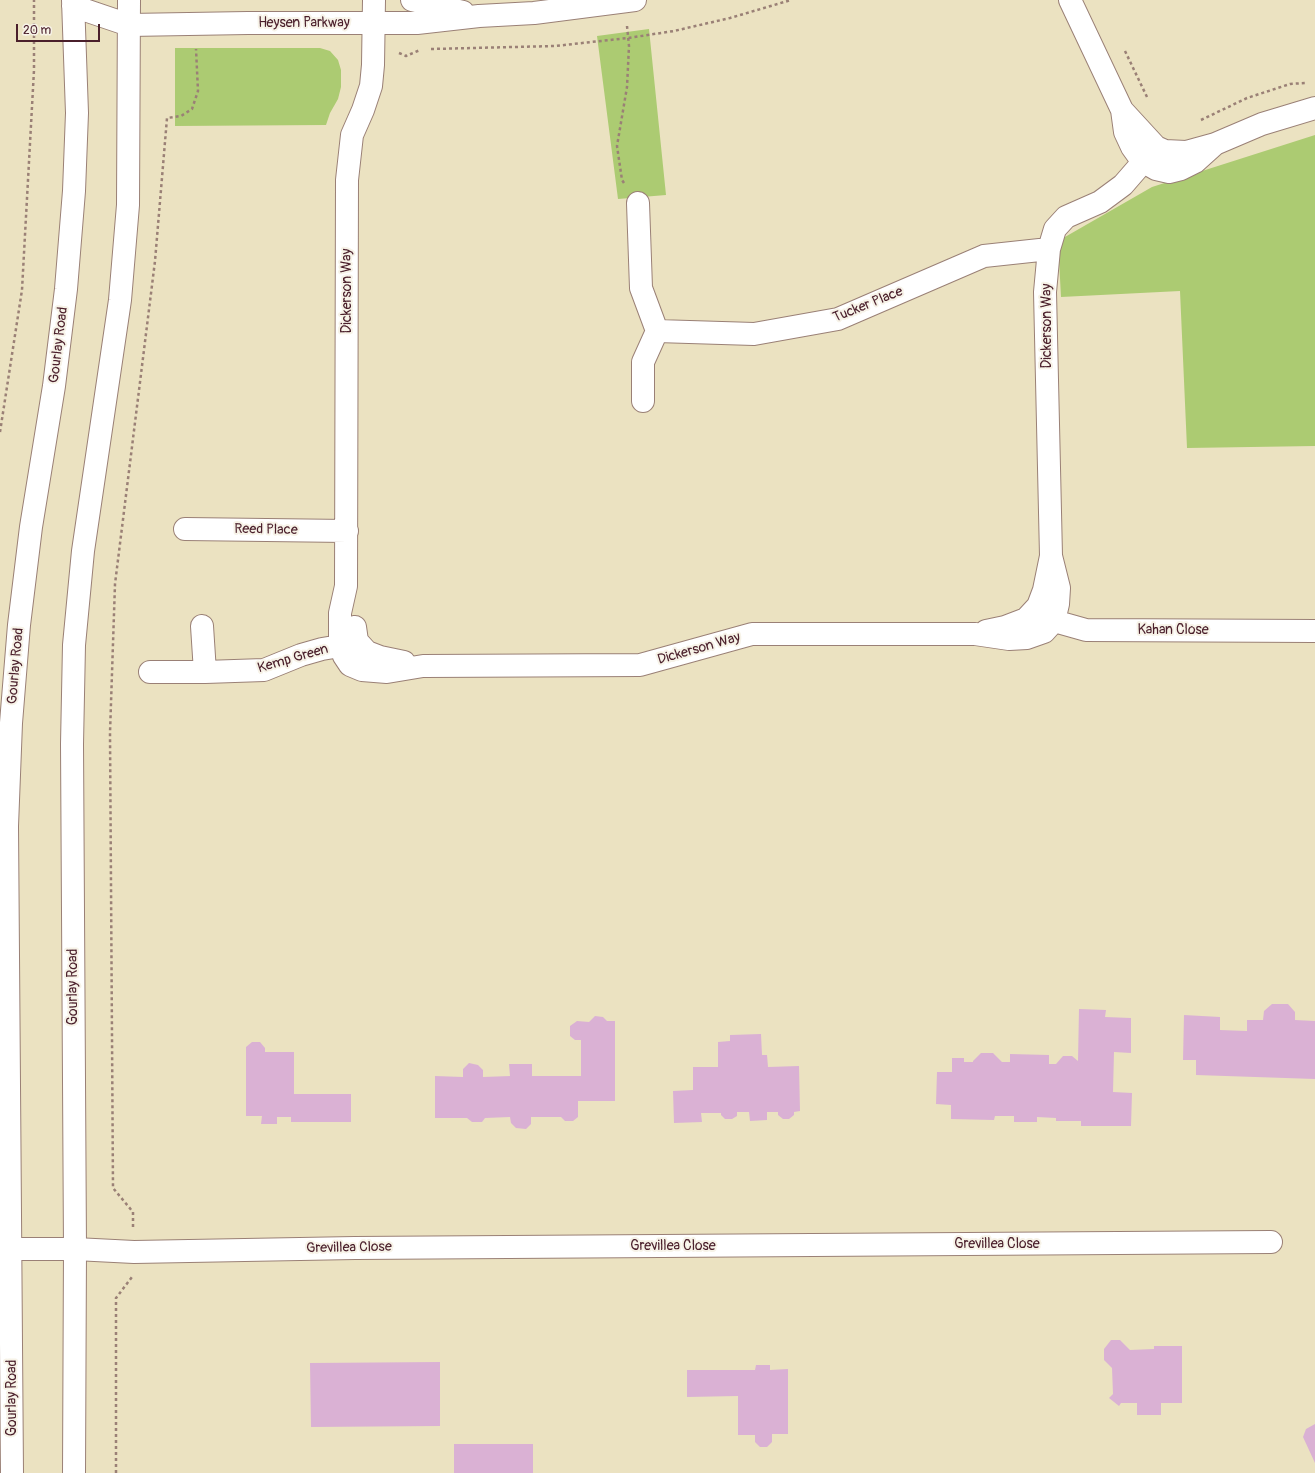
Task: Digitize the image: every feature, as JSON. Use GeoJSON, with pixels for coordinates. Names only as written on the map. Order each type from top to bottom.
{"type":"FeatureCollection","features":[{"type":"Feature","properties":{"kind":"street"},"geometry":{"type":"LineString","coordinates":[[73,3],[102,0]]}},
{"type":"Feature","properties":{"kind":"street","name":"Gourlay Road"},"geometry":{"type":"LineString","coordinates":[[74,1473],[75,1249],[72,744],[74,645],[83,551],[120,300],[128,205],[129,0]]}},
{"type":"Feature","properties":{"kind":"street","name":"Dickerson Way"},"geometry":{"type":"LineString","coordinates":[[374,0],[373,65],[371,86],[363,110],[352,135],[348,180],[346,586],[348,643],[380,658],[423,666],[640,666],[752,634],[975,634],[1009,639],[1027,638],[1044,632],[1054,621],[1058,604],[1059,588],[1051,556],[1045,292],[1049,249],[1055,229],[1066,217],[1100,202],[1123,185],[1149,154]]}},
{"type":"Feature","properties":{"kind":"street","name":"Heysen Parkway"},"geometry":{"type":"LineString","coordinates":[[412,0],[479,16]]}},
{"type":"Feature","properties":{"kind":"street"},"geometry":{"type":"LineString","coordinates":[[1070,0],[1122,110],[1149,154],[1186,152],[1216,144],[1262,124],[1315,108]]}},
{"type":"Feature","properties":{"kind":"street","name":"Heysen Parkway"},"geometry":{"type":"LineString","coordinates":[[129,25],[417,23],[479,16],[534,7],[630,1]]}},
{"type":"Feature","properties":{"kind":"street"},"geometry":{"type":"LineString","coordinates":[[73,3],[129,25]]}},
{"type":"Feature","properties":{"kind":"street","name":"Gourlay Road"},"geometry":{"type":"LineString","coordinates":[[12,1473],[8,826],[11,723],[19,625],[31,527],[54,386],[67,274],[74,191],[77,113],[73,3]]}},
{"type":"Feature","properties":{"kind":"street"},"geometry":{"type":"LineString","coordinates":[[638,203],[641,288],[657,332],[643,362],[643,401]]}},
{"type":"Feature","properties":{"kind":"street","name":"Tucker Place"},"geometry":{"type":"LineString","coordinates":[[657,332],[754,334],[838,319],[984,256],[1049,249]]}},
{"type":"Feature","properties":{"kind":"street","name":"Reed Place"},"geometry":{"type":"LineString","coordinates":[[185,529],[347,531]]}},
{"type":"Feature","properties":{"kind":"street","name":"Dickerson Way"},"geometry":{"type":"LineString","coordinates":[[975,634],[1026,620],[1038,606],[1044,590],[1051,556]]}},
{"type":"Feature","properties":{"kind":"street","name":"Kahan Close"},"geometry":{"type":"LineString","coordinates":[[1038,606],[1054,621],[1086,630],[1315,631]]}},
{"type":"Feature","properties":{"kind":"street"},"geometry":{"type":"LineString","coordinates":[[202,626],[205,672]]}},
{"type":"Feature","properties":{"kind":"street","name":"Kemp Green"},"geometry":{"type":"LineString","coordinates":[[150,672],[264,670],[301,655],[348,643]]}},
{"type":"Feature","properties":{"kind":"street","name":"Grevillea Close"},"geometry":{"type":"LineString","coordinates":[[11,1248],[134,1252],[363,1248],[1271,1242]]}},
{"type":"Feature","properties":{"kind":"path"},"geometry":{"type":"LineString","coordinates":[[0,432],[22,290],[34,70],[34,0]]}},
{"type":"Feature","properties":{"kind":"path"},"geometry":{"type":"LineString","coordinates":[[630,1],[627,87],[617,146],[622,180],[638,203]]}},
{"type":"Feature","properties":{"kind":"path"},"geometry":{"type":"LineString","coordinates":[[116,1473],[116,1298],[134,1274],[134,1252],[133,1212],[113,1188],[110,733],[115,584],[154,261],[167,118],[181,116],[192,108],[198,91],[196,24]]}},
{"type":"Feature","properties":{"kind":"path"},"geometry":{"type":"LineString","coordinates":[[1121,44],[1149,101]]}},
{"type":"Feature","properties":{"kind":"path"},"geometry":{"type":"LineString","coordinates":[[1200,120],[1247,98],[1290,84],[1309,82]]}},
{"type":"Feature","properties":{"kind":"green space"},"geometry":{"type":"Polygon","coordinates":[[[649,29],[666,195],[618,199],[597,36],[649,29]]]}},
{"type":"Feature","properties":{"kind":"green space"},"geometry":{"type":"Polygon","coordinates":[[[175,48],[320,48],[330,51],[338,60],[341,70],[341,87],[338,99],[330,113],[326,125],[175,126],[175,48]]]}},
{"type":"Feature","properties":{"kind":"green space"},"geometry":{"type":"Polygon","coordinates":[[[1315,135],[1315,446],[1187,448],[1180,291],[1061,297],[1058,241],[1152,187],[1315,135]]]}},
{"type":"Feature","properties":{"kind":"building"},"geometry":{"type":"Polygon","coordinates":[[[1272,1004],[1288,1004],[1295,1012],[1295,1020],[1315,1021],[1315,1079],[1196,1075],[1196,1060],[1183,1060],[1184,1015],[1220,1017],[1220,1030],[1247,1031],[1247,1020],[1263,1020],[1264,1011],[1272,1004]]]}},
{"type":"Feature","properties":{"kind":"building"},"geometry":{"type":"Polygon","coordinates":[[[1079,1009],[1106,1010],[1105,1017],[1131,1018],[1131,1053],[1114,1052],[1113,1092],[1132,1093],[1131,1126],[1081,1126],[1081,1121],[1056,1121],[1056,1118],[1037,1117],[1037,1122],[1014,1122],[1014,1116],[995,1116],[994,1120],[951,1119],[951,1105],[936,1104],[937,1072],[952,1072],[952,1058],[964,1058],[964,1062],[973,1062],[981,1053],[993,1053],[1002,1062],[1010,1062],[1010,1054],[1049,1055],[1049,1064],[1056,1064],[1063,1056],[1072,1056],[1078,1061],[1079,1009]]]}},
{"type":"Feature","properties":{"kind":"building"},"geometry":{"type":"Polygon","coordinates":[[[595,1016],[603,1017],[607,1021],[615,1021],[615,1101],[578,1101],[578,1117],[573,1121],[565,1121],[561,1117],[531,1117],[531,1124],[526,1129],[516,1128],[511,1123],[510,1117],[485,1118],[482,1122],[472,1122],[467,1118],[435,1118],[435,1076],[463,1077],[463,1069],[469,1063],[478,1065],[483,1070],[483,1077],[510,1076],[509,1064],[532,1064],[532,1076],[581,1076],[581,1040],[575,1040],[570,1036],[570,1026],[577,1021],[589,1022],[595,1016]]]}},
{"type":"Feature","properties":{"kind":"building"},"geometry":{"type":"Polygon","coordinates":[[[761,1034],[762,1055],[767,1055],[768,1067],[799,1066],[800,1111],[794,1112],[794,1115],[789,1119],[783,1119],[778,1115],[778,1112],[767,1112],[767,1120],[750,1121],[749,1112],[737,1112],[737,1116],[732,1119],[725,1119],[721,1113],[701,1113],[702,1122],[674,1123],[673,1091],[693,1090],[693,1067],[718,1067],[718,1042],[730,1041],[730,1035],[761,1034]]]}},
{"type":"Feature","properties":{"kind":"building"},"geometry":{"type":"Polygon","coordinates":[[[252,1042],[260,1042],[265,1048],[265,1052],[294,1052],[294,1094],[351,1094],[351,1122],[291,1122],[291,1117],[277,1117],[277,1124],[261,1124],[262,1116],[246,1116],[246,1047],[252,1042]]]}},
{"type":"Feature","properties":{"kind":"building"},"geometry":{"type":"Polygon","coordinates":[[[1111,1340],[1120,1340],[1130,1350],[1154,1349],[1154,1346],[1182,1346],[1182,1403],[1161,1403],[1161,1415],[1137,1415],[1137,1403],[1121,1403],[1119,1406],[1109,1398],[1113,1394],[1112,1368],[1104,1360],[1104,1349],[1111,1340]]]}},
{"type":"Feature","properties":{"kind":"building"},"geometry":{"type":"Polygon","coordinates":[[[440,1362],[440,1426],[311,1427],[310,1363],[440,1362]]]}},
{"type":"Feature","properties":{"kind":"building"},"geometry":{"type":"Polygon","coordinates":[[[756,1365],[770,1365],[770,1370],[788,1369],[788,1434],[772,1434],[772,1442],[767,1447],[760,1447],[755,1442],[755,1435],[738,1435],[738,1396],[687,1397],[687,1370],[755,1370],[756,1365]]]}},
{"type":"Feature","properties":{"kind":"building"},"geometry":{"type":"Polygon","coordinates":[[[1315,1424],[1315,1463],[1303,1437],[1306,1429],[1315,1424]]]}},
{"type":"Feature","properties":{"kind":"building"},"geometry":{"type":"Polygon","coordinates":[[[454,1444],[533,1444],[533,1473],[454,1473],[454,1444]]]}}]}
